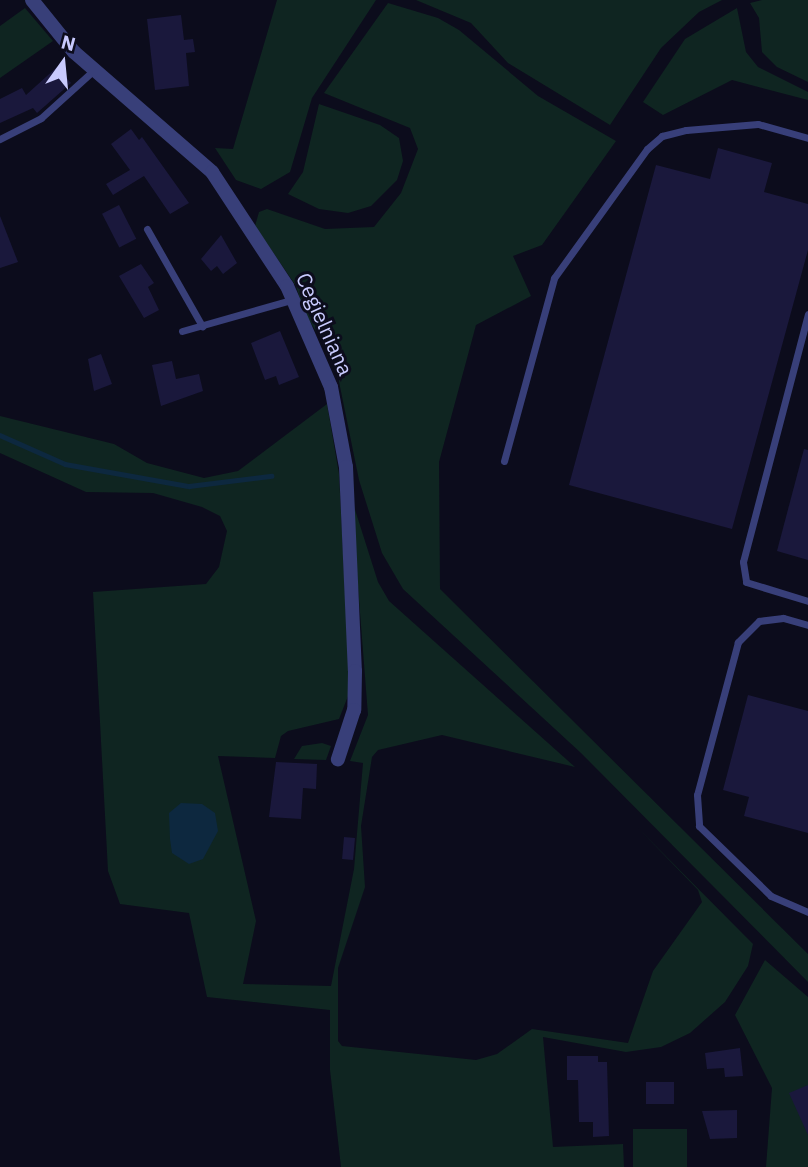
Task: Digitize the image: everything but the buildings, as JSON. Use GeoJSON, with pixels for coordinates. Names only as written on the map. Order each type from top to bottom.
{"type":"FeatureCollection","features":[{"type":"Feature","properties":{"kind":"street","name":"Cegielniana"},"geometry":{"type":"LineString","coordinates":[[32,0],[94,70],[212,172],[287,286],[331,387],[346,467],[355,671],[354,710],[338,760]]}},
{"type":"Feature","properties":{"kind":"lane"},"geometry":{"type":"LineString","coordinates":[[0,139],[41,118],[94,70]]}},
{"type":"Feature","properties":{"kind":"lane"},"geometry":{"type":"LineString","coordinates":[[504,461],[554,278],[647,149],[662,136],[758,124],[808,138]]}},
{"type":"Feature","properties":{"kind":"lane"},"geometry":{"type":"LineString","coordinates":[[147,229],[202,326]]}},
{"type":"Feature","properties":{"kind":"lane"},"geometry":{"type":"LineString","coordinates":[[182,331],[291,300]]}},
{"type":"Feature","properties":{"kind":"lane"},"geometry":{"type":"LineString","coordinates":[[808,314],[743,562],[746,582],[808,601]]}},
{"type":"Feature","properties":{"kind":"lane"},"geometry":{"type":"LineString","coordinates":[[808,625],[783,618],[759,621],[738,642],[696,795],[699,826],[771,896],[808,912]]}},
{"type":"Feature","properties":{"kind":"green space"},"geometry":{"type":"Polygon","coordinates":[[[277,0],[376,0],[312,98],[290,172],[261,189],[236,180],[215,148],[233,149],[277,0]]]}},
{"type":"Feature","properties":{"kind":"green space"},"geometry":{"type":"Polygon","coordinates":[[[416,0],[722,0],[699,12],[661,48],[610,125],[508,63],[471,23],[416,0]]]}},
{"type":"Feature","properties":{"kind":"green space"},"geometry":{"type":"Polygon","coordinates":[[[762,0],[808,0],[808,82],[777,67],[762,52],[759,18],[750,3],[762,0]]]}},
{"type":"Feature","properties":{"kind":"green space"},"geometry":{"type":"Polygon","coordinates":[[[388,3],[438,18],[459,30],[538,96],[616,141],[542,245],[513,256],[531,296],[476,325],[439,462],[440,589],[808,954],[808,982],[581,753],[403,589],[382,553],[359,480],[335,362],[304,312],[296,286],[255,226],[259,212],[267,209],[325,229],[374,227],[401,193],[418,149],[410,128],[324,93],[388,3]]]}},
{"type":"Feature","properties":{"kind":"green space"},"geometry":{"type":"Polygon","coordinates":[[[25,8],[53,41],[0,78],[0,26],[25,8]]]}},
{"type":"Feature","properties":{"kind":"green space"},"geometry":{"type":"Polygon","coordinates":[[[737,8],[746,52],[758,67],[808,92],[808,100],[732,80],[663,115],[643,102],[685,39],[737,8]]]}},
{"type":"Feature","properties":{"kind":"green space"},"geometry":{"type":"Polygon","coordinates":[[[319,104],[380,125],[399,138],[403,161],[397,180],[371,206],[348,213],[319,209],[288,194],[303,172],[319,104]]]}},
{"type":"Feature","properties":{"kind":"green space"},"geometry":{"type":"Polygon","coordinates":[[[327,404],[339,474],[350,691],[339,719],[288,731],[281,736],[275,758],[218,756],[256,921],[243,984],[331,986],[354,869],[363,763],[350,761],[368,715],[351,497],[378,582],[389,601],[575,767],[442,735],[378,750],[372,757],[361,826],[365,887],[338,968],[338,1041],[342,1046],[476,1060],[497,1054],[532,1029],[628,1043],[653,971],[702,902],[698,890],[637,827],[753,944],[748,966],[725,1002],[690,1033],[661,1047],[626,1052],[543,1037],[553,1147],[623,1144],[624,1167],[341,1167],[330,1070],[330,1010],[207,997],[189,913],[120,904],[108,871],[93,592],[206,584],[219,567],[227,531],[220,516],[202,507],[153,493],[86,492],[0,453],[0,416],[114,444],[147,463],[204,478],[238,471],[327,404]]]}},
{"type":"Feature","properties":{"kind":"green space"},"geometry":{"type":"Polygon","coordinates":[[[322,743],[331,746],[326,760],[294,759],[302,746],[322,743]]]}},
{"type":"Feature","properties":{"kind":"green space"},"geometry":{"type":"Polygon","coordinates":[[[765,960],[808,997],[808,1167],[766,1167],[772,1088],[735,1015],[765,960]]]}},
{"type":"Feature","properties":{"kind":"green space"},"geometry":{"type":"Polygon","coordinates":[[[633,1129],[687,1129],[687,1167],[633,1167],[633,1129]]]}},
{"type":"Feature","properties":{"kind":"water"},"geometry":{"type":"Polygon","coordinates":[[[181,803],[202,804],[215,813],[218,831],[203,859],[189,864],[172,853],[170,839],[169,813],[181,803]]]}},
{"type":"Feature","properties":{"kind":"waterway"},"geometry":{"type":"LineString","coordinates":[[0,435],[65,464],[189,486],[271,476]]}}]}
